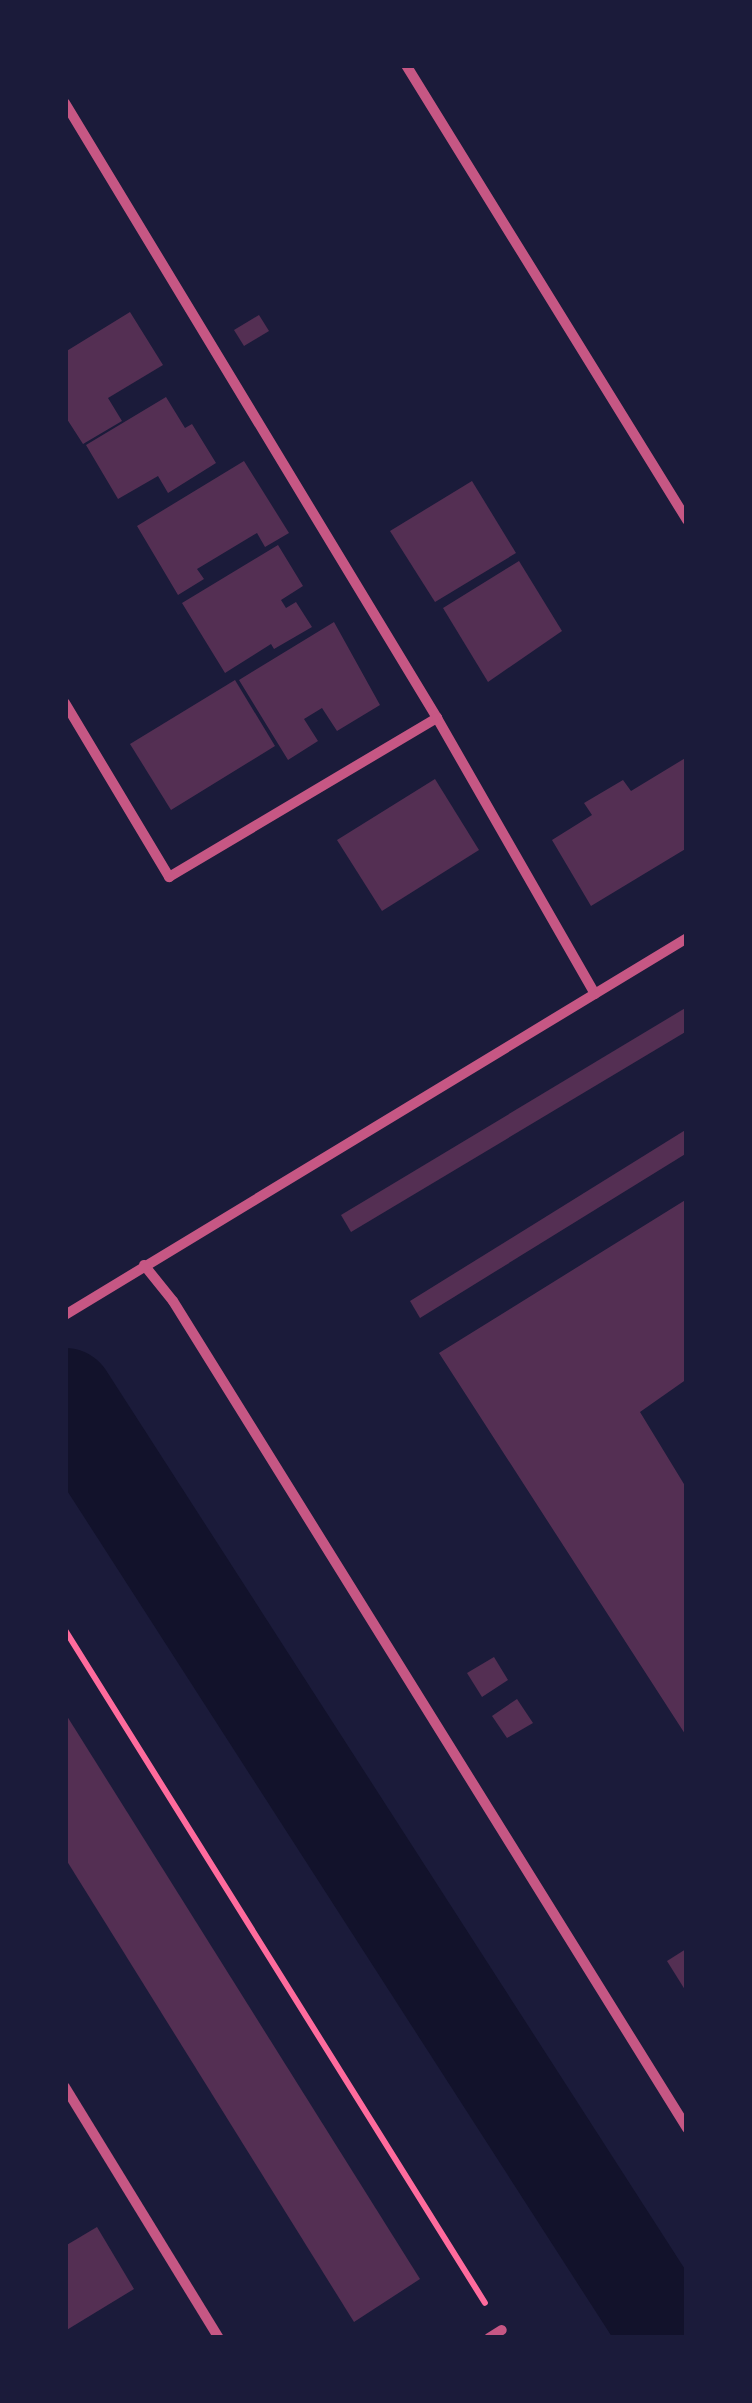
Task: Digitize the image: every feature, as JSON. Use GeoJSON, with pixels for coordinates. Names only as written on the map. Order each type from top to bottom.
{"type":"FeatureCollection","features":[{"type":"Feature","properties":{"kind":"street"},"geometry":{"type":"LineString","coordinates":[[406,65],[687,520]]}},
{"type":"Feature","properties":{"kind":"street"},"geometry":{"type":"LineString","coordinates":[[65,103],[437,718],[595,994]]}},
{"type":"Feature","properties":{"kind":"street"},"geometry":{"type":"LineString","coordinates":[[65,703],[170,878],[437,718]]}},
{"type":"Feature","properties":{"kind":"street"},"geometry":{"type":"LineString","coordinates":[[65,1315],[687,938]]}},
{"type":"Feature","properties":{"kind":"street"},"geometry":{"type":"LineString","coordinates":[[144,1265],[173,1301],[687,2128]]}},
{"type":"Feature","properties":{"kind":"street"},"geometry":{"type":"LineString","coordinates":[[65,2087],[219,2338]]}},
{"type":"Feature","properties":{"kind":"street"},"geometry":{"type":"LineString","coordinates":[[489,2338],[502,2330]]}},
{"type":"Feature","properties":{"kind":"path"},"geometry":{"type":"LineString","coordinates":[[65,1630],[502,2330]]}},
{"type":"Feature","properties":{"kind":"building"},"geometry":{"type":"Polygon","coordinates":[[[130,312],[163,365],[108,398],[122,421],[83,444],[65,416],[65,352],[130,312]]]}},
{"type":"Feature","properties":{"kind":"building"},"geometry":{"type":"Polygon","coordinates":[[[259,315],[269,331],[244,346],[234,330],[259,315]]]}},
{"type":"Feature","properties":{"kind":"building"},"geometry":{"type":"Polygon","coordinates":[[[166,397],[185,428],[192,424],[216,463],[168,493],[158,476],[118,499],[86,445],[166,397]]]}},
{"type":"Feature","properties":{"kind":"building"},"geometry":{"type":"Polygon","coordinates":[[[244,461],[289,533],[265,547],[257,533],[197,569],[204,579],[178,595],[137,526],[244,461]]]}},
{"type":"Feature","properties":{"kind":"building"},"geometry":{"type":"Polygon","coordinates":[[[472,481],[516,553],[435,602],[390,531],[472,481]]]}},
{"type":"Feature","properties":{"kind":"building"},"geometry":{"type":"Polygon","coordinates":[[[278,545],[303,586],[281,600],[286,608],[296,602],[312,627],[274,649],[271,644],[225,673],[182,603],[278,545]]]}},
{"type":"Feature","properties":{"kind":"building"},"geometry":{"type":"Polygon","coordinates":[[[519,561],[562,631],[488,682],[443,608],[519,561]]]}},
{"type":"Feature","properties":{"kind":"building"},"geometry":{"type":"Polygon","coordinates":[[[334,622],[380,705],[337,731],[322,708],[304,719],[318,741],[288,760],[239,680],[334,622]]]}},
{"type":"Feature","properties":{"kind":"building"},"geometry":{"type":"Polygon","coordinates":[[[235,680],[275,746],[171,810],[130,744],[235,680]]]}},
{"type":"Feature","properties":{"kind":"building"},"geometry":{"type":"Polygon","coordinates":[[[687,757],[687,848],[591,906],[552,840],[592,815],[584,803],[623,780],[631,791],[687,757]]]}},
{"type":"Feature","properties":{"kind":"building"},"geometry":{"type":"Polygon","coordinates":[[[435,779],[479,850],[382,911],[337,840],[435,779]]]}},
{"type":"Feature","properties":{"kind":"building"},"geometry":{"type":"Polygon","coordinates":[[[687,1007],[687,1031],[351,1232],[341,1215],[687,1007]]]}},
{"type":"Feature","properties":{"kind":"building"},"geometry":{"type":"Polygon","coordinates":[[[687,1129],[687,1153],[420,1318],[410,1301],[687,1129]]]}},
{"type":"Feature","properties":{"kind":"building"},"geometry":{"type":"Polygon","coordinates":[[[687,1199],[687,1379],[640,1412],[687,1489],[687,1737],[439,1353],[687,1199]]]}},
{"type":"Feature","properties":{"kind":"building"},"geometry":{"type":"Polygon","coordinates":[[[494,1657],[508,1680],[482,1697],[467,1673],[494,1657]]]}},
{"type":"Feature","properties":{"kind":"building"},"geometry":{"type":"Polygon","coordinates":[[[517,1699],[533,1723],[507,1738],[492,1716],[517,1699]]]}},
{"type":"Feature","properties":{"kind":"building"},"geometry":{"type":"Polygon","coordinates":[[[65,1713],[420,2279],[354,2322],[65,1858],[65,1713]]]}},
{"type":"Feature","properties":{"kind":"building"},"geometry":{"type":"Polygon","coordinates":[[[687,1951],[687,1993],[667,1961],[687,1951]]]}},
{"type":"Feature","properties":{"kind":"building"},"geometry":{"type":"Polygon","coordinates":[[[97,2227],[134,2289],[65,2331],[65,2246],[97,2227]]]}},
{"type":"Feature","properties":{"kind":"waterway"},"geometry":{"type":"LineString","coordinates":[[65,1397],[671,2338]]}}]}
